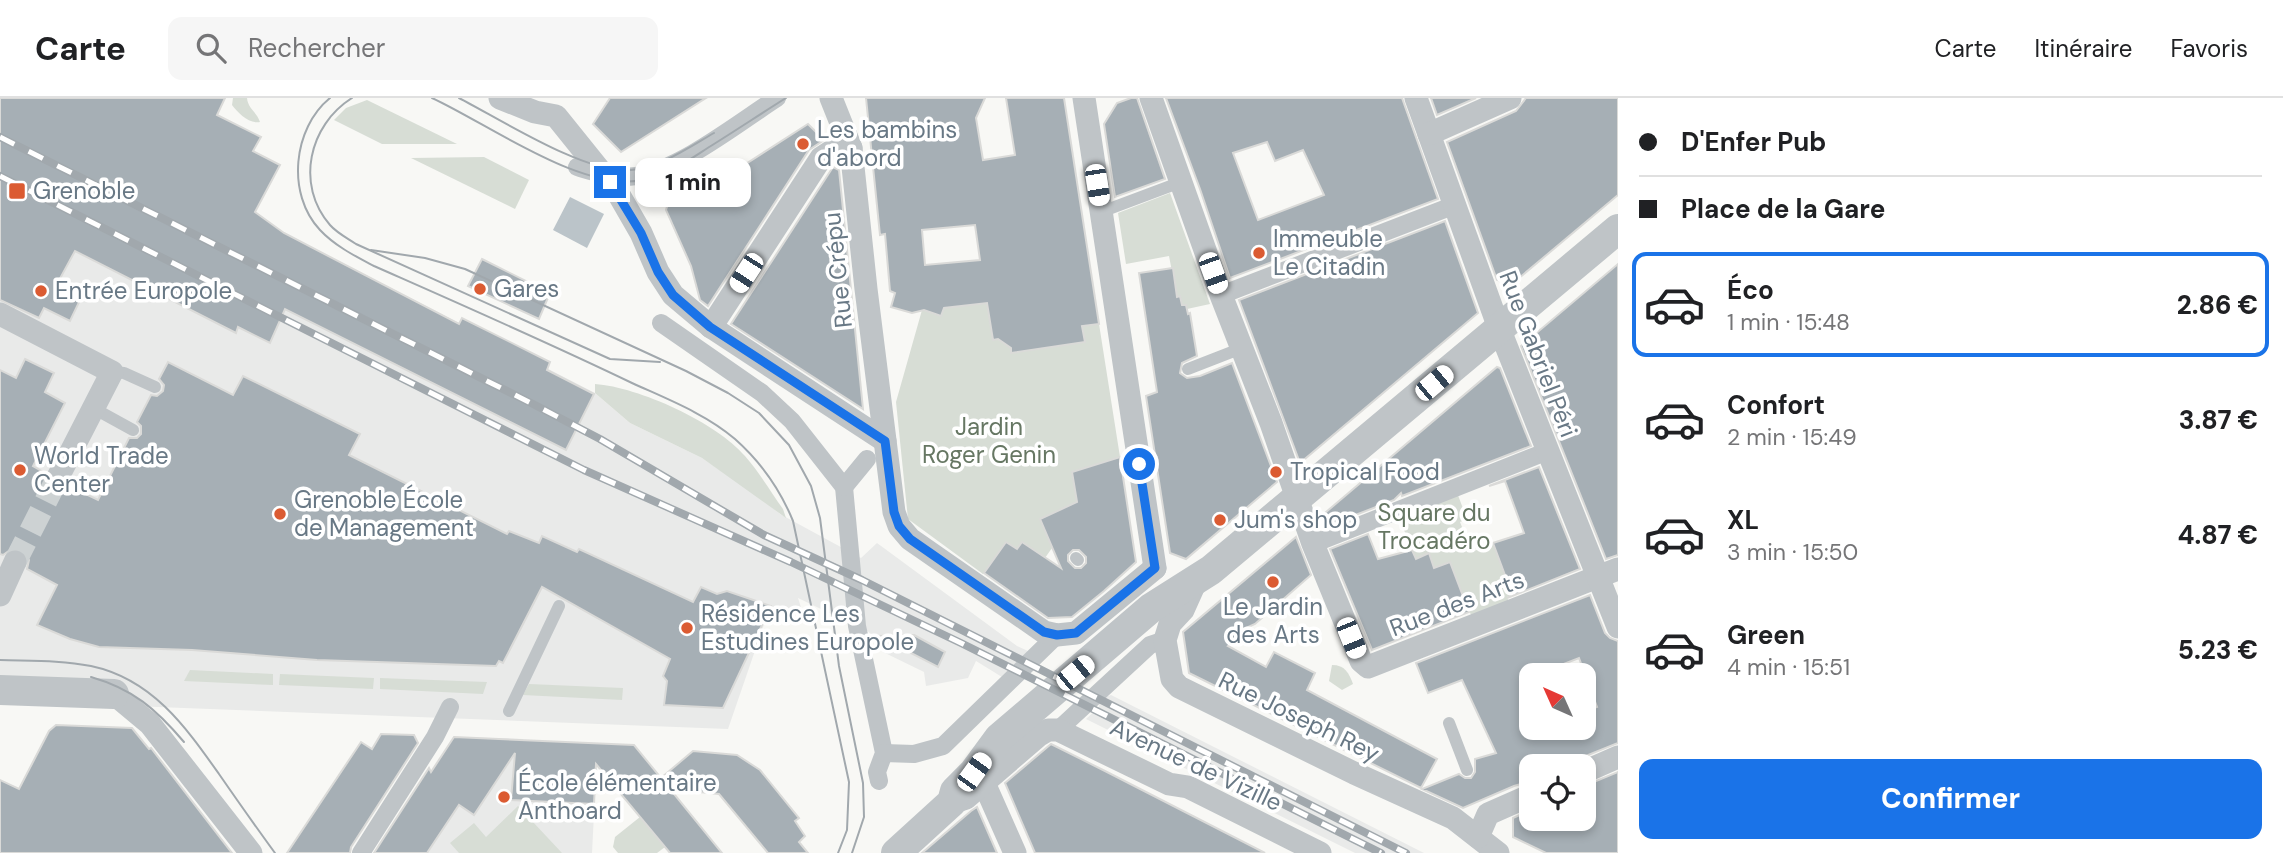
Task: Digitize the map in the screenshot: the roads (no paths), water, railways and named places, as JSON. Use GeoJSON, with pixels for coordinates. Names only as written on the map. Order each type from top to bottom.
{"type":"FeatureCollection","features":[{"type":"Feature","properties":{"kind":"street"},"geometry":{"type":"LineString","coordinates":[[500,98],[535,111],[563,107],[620,196],[641,233],[658,272],[673,295],[710,327],[885,441]]}},
{"type":"Feature","properties":{"kind":"street"},"geometry":{"type":"LineString","coordinates":[[578,167],[606,176],[636,176],[664,168],[777,98]]}},
{"type":"Feature","properties":{"kind":"street","name":"Rue Crépu"},"geometry":{"type":"LineString","coordinates":[[831,98],[851,148],[894,512],[899,526],[910,539],[1044,632],[1057,635]]}},
{"type":"Feature","properties":{"kind":"street","name":"Rue des Arts"},"geometry":{"type":"LineString","coordinates":[[1150,98],[1221,295],[1271,422],[1312,544],[1361,661],[1368,667],[1608,573]]}},
{"type":"Feature","properties":{"kind":"street","name":"Rue Gabriel Péri"},"geometry":{"type":"LineString","coordinates":[[1416,98],[1499,328],[1548,451],[1608,573],[1618,627]]}},
{"type":"Feature","properties":{"kind":"street"},"geometry":{"type":"LineString","coordinates":[[1429,134],[1510,98]]}},
{"type":"Feature","properties":{"kind":"street"},"geometry":{"type":"LineString","coordinates":[[1085,99],[1155,568]]}},
{"type":"Feature","properties":{"kind":"street"},"geometry":{"type":"LineString","coordinates":[[710,327],[821,158],[835,149],[851,148]]}},
{"type":"Feature","properties":{"kind":"street"},"geometry":{"type":"LineString","coordinates":[[1221,295],[1455,205]]}},
{"type":"Feature","properties":{"kind":"street"},"geometry":{"type":"LineString","coordinates":[[951,803],[955,791],[974,772],[999,738],[1151,608],[1186,586],[1297,498],[1618,229]]}},
{"type":"Feature","properties":{"kind":"street"},"geometry":{"type":"LineString","coordinates":[[0,314],[112,372],[57,479]]}},
{"type":"Feature","properties":{"kind":"street"},"geometry":{"type":"LineString","coordinates":[[661,323],[762,393],[792,421],[844,487],[857,626],[884,753],[877,772],[879,781]]}},
{"type":"Feature","properties":{"kind":"street"},"geometry":{"type":"LineString","coordinates":[[1312,544],[1548,451]]}},
{"type":"Feature","properties":{"kind":"street"},"geometry":{"type":"LineString","coordinates":[[844,487],[867,459]]}},
{"type":"Feature","properties":{"kind":"street"},"geometry":{"type":"LineString","coordinates":[[0,594],[15,562]]}},
{"type":"Feature","properties":{"kind":"street"},"geometry":{"type":"LineString","coordinates":[[1155,568],[1186,586]]}},
{"type":"Feature","properties":{"kind":"street"},"geometry":{"type":"LineString","coordinates":[[884,753],[914,754],[943,746],[1057,635],[1076,633],[1108,597],[1155,568]]}},
{"type":"Feature","properties":{"kind":"street"},"geometry":{"type":"LineString","coordinates":[[896,853],[951,803],[966,798],[1053,730],[1150,645],[1165,640],[1170,624],[1183,610],[1186,586]]}},
{"type":"Feature","properties":{"kind":"street","name":"Rue Joseph Rey"},"geometry":{"type":"LineString","coordinates":[[1165,640],[1172,679],[1179,687],[1354,773],[1453,818],[1498,853]]}},
{"type":"Feature","properties":{"kind":"street"},"geometry":{"type":"LineString","coordinates":[[0,690],[114,694],[150,724],[251,853]]}},
{"type":"Feature","properties":{"kind":"street"},"geometry":{"type":"LineString","coordinates":[[361,853],[435,737],[450,708]]}},
{"type":"Feature","properties":{"kind":"street","name":"Avenue de Vizille"},"geometry":{"type":"LineString","coordinates":[[1053,730],[1168,784],[1188,787],[1321,853]]}},
{"type":"Feature","properties":{"kind":"street"},"geometry":{"type":"LineString","coordinates":[[1596,767],[1618,757]]}},
{"type":"Feature","properties":{"kind":"street"},"geometry":{"type":"LineString","coordinates":[[984,783],[1015,853]]}},
{"type":"Feature","properties":{"kind":"street"},"geometry":{"type":"LineString","coordinates":[[1478,837],[1483,808],[1519,798]]}},
{"type":"Feature","properties":{"kind":"lane"},"geometry":{"type":"LineString","coordinates":[[1101,212],[1181,182]]}},
{"type":"Feature","properties":{"kind":"lane"},"geometry":{"type":"LineString","coordinates":[[1188,369],[1242,348]]}},
{"type":"Feature","properties":{"kind":"lane"},"geometry":{"type":"LineString","coordinates":[[112,372],[124,373],[155,387]]}},
{"type":"Feature","properties":{"kind":"lane"},"geometry":{"type":"LineString","coordinates":[[93,408],[133,430]]}},
{"type":"Feature","properties":{"kind":"lane"},"geometry":{"type":"LineString","coordinates":[[509,711],[559,606]]}},
{"type":"Feature","properties":{"kind":"lane"},"geometry":{"type":"LineString","coordinates":[[1448,723],[1467,770]]}},
{"type":"Feature","properties":{"kind":"tunnel"},"geometry":{"type":"LineString","coordinates":[[15,562],[57,479]]}},
{"type":"Feature","properties":{"kind":"tram line"},"geometry":{"type":"LineString","coordinates":[[330,98],[308,126],[298,162],[302,198],[309,215],[326,236],[374,266],[699,415],[735,439],[754,457],[769,477],[793,521],[849,782],[847,830],[838,853]]}},
{"type":"Feature","properties":{"kind":"tram line"},"geometry":{"type":"LineString","coordinates":[[352,98],[337,110],[326,124],[312,157],[310,174],[313,192],[319,209],[330,225],[356,244],[610,359],[660,362]]}},
{"type":"Feature","properties":{"kind":"tram line"},"geometry":{"type":"LineString","coordinates":[[432,98],[567,168],[596,177],[623,181],[648,179],[674,169],[786,98]]}},
{"type":"Feature","properties":{"kind":"tram line"},"geometry":{"type":"LineString","coordinates":[[459,98],[544,144],[591,164],[613,169],[631,170],[653,165],[714,133]]}},
{"type":"Feature","properties":{"kind":"tram line"},"geometry":{"type":"LineString","coordinates":[[371,250],[425,258],[465,269],[686,371],[759,413],[789,445],[811,486],[820,518],[839,666],[863,783],[864,817],[852,853]]}},
{"type":"Feature","properties":{"kind":"tram line"},"geometry":{"type":"LineString","coordinates":[[0,660],[91,666],[113,672],[149,693],[180,722],[275,853]]}},
{"type":"Feature","properties":{"kind":"tram line"},"geometry":{"type":"LineString","coordinates":[[91,677],[132,694],[164,720],[184,742]]}},
{"type":"Feature","properties":{"kind":"railway"},"geometry":{"type":"LineString","coordinates":[[0,137],[533,404],[600,439],[764,535],[862,580],[1406,853]]}},
{"type":"Feature","properties":{"kind":"railway"},"geometry":{"type":"LineString","coordinates":[[0,176],[584,470],[791,562],[963,644],[1381,853]]}},
{"type":"Feature","properties":{"kind":"place","name":"Les bambins d'abord"},"geometry":{"type":"Point","coordinates":[803,144]}},
{"type":"Feature","properties":{"kind":"place","name":"Grenoble"},"geometry":{"type":"Point","coordinates":[17,191]}},
{"type":"Feature","properties":{"kind":"place","name":"Immeuble Le Citadin"},"geometry":{"type":"Point","coordinates":[1259,253]}},
{"type":"Feature","properties":{"kind":"place","name":"Gares"},"geometry":{"type":"Point","coordinates":[480,289]}},
{"type":"Feature","properties":{"kind":"place","name":"Entrée Europole"},"geometry":{"type":"Point","coordinates":[41,291]}},
{"type":"Feature","properties":{"kind":"place","name":"World Trade Center"},"geometry":{"type":"Point","coordinates":[20,470]}},
{"type":"Feature","properties":{"kind":"place","name":"Tropical Food"},"geometry":{"type":"Point","coordinates":[1276,472]}},
{"type":"Feature","properties":{"kind":"place","name":"Grenoble École de Management"},"geometry":{"type":"Point","coordinates":[280,514]}},
{"type":"Feature","properties":{"kind":"place","name":"Jum's shop"},"geometry":{"type":"Point","coordinates":[1220,520]}},
{"type":"Feature","properties":{"kind":"place","name":"Le Jardin des Arts"},"geometry":{"type":"Point","coordinates":[1273,582]}},
{"type":"Feature","properties":{"kind":"place","name":"Résidence Les Estudines Europole"},"geometry":{"type":"Point","coordinates":[687,628]}},
{"type":"Feature","properties":{"kind":"place","name":"École élémentaire Anthoard"},"geometry":{"type":"Point","coordinates":[504,797]}},
{"type":"Feature","properties":{"kind":"park label","name":"Jardin Roger Genin"},"geometry":{"type":"Point","coordinates":[989,441]}},
{"type":"Feature","properties":{"kind":"park label","name":"Square du Trocadéro"},"geometry":{"type":"Point","coordinates":[1434,527]}}]}
